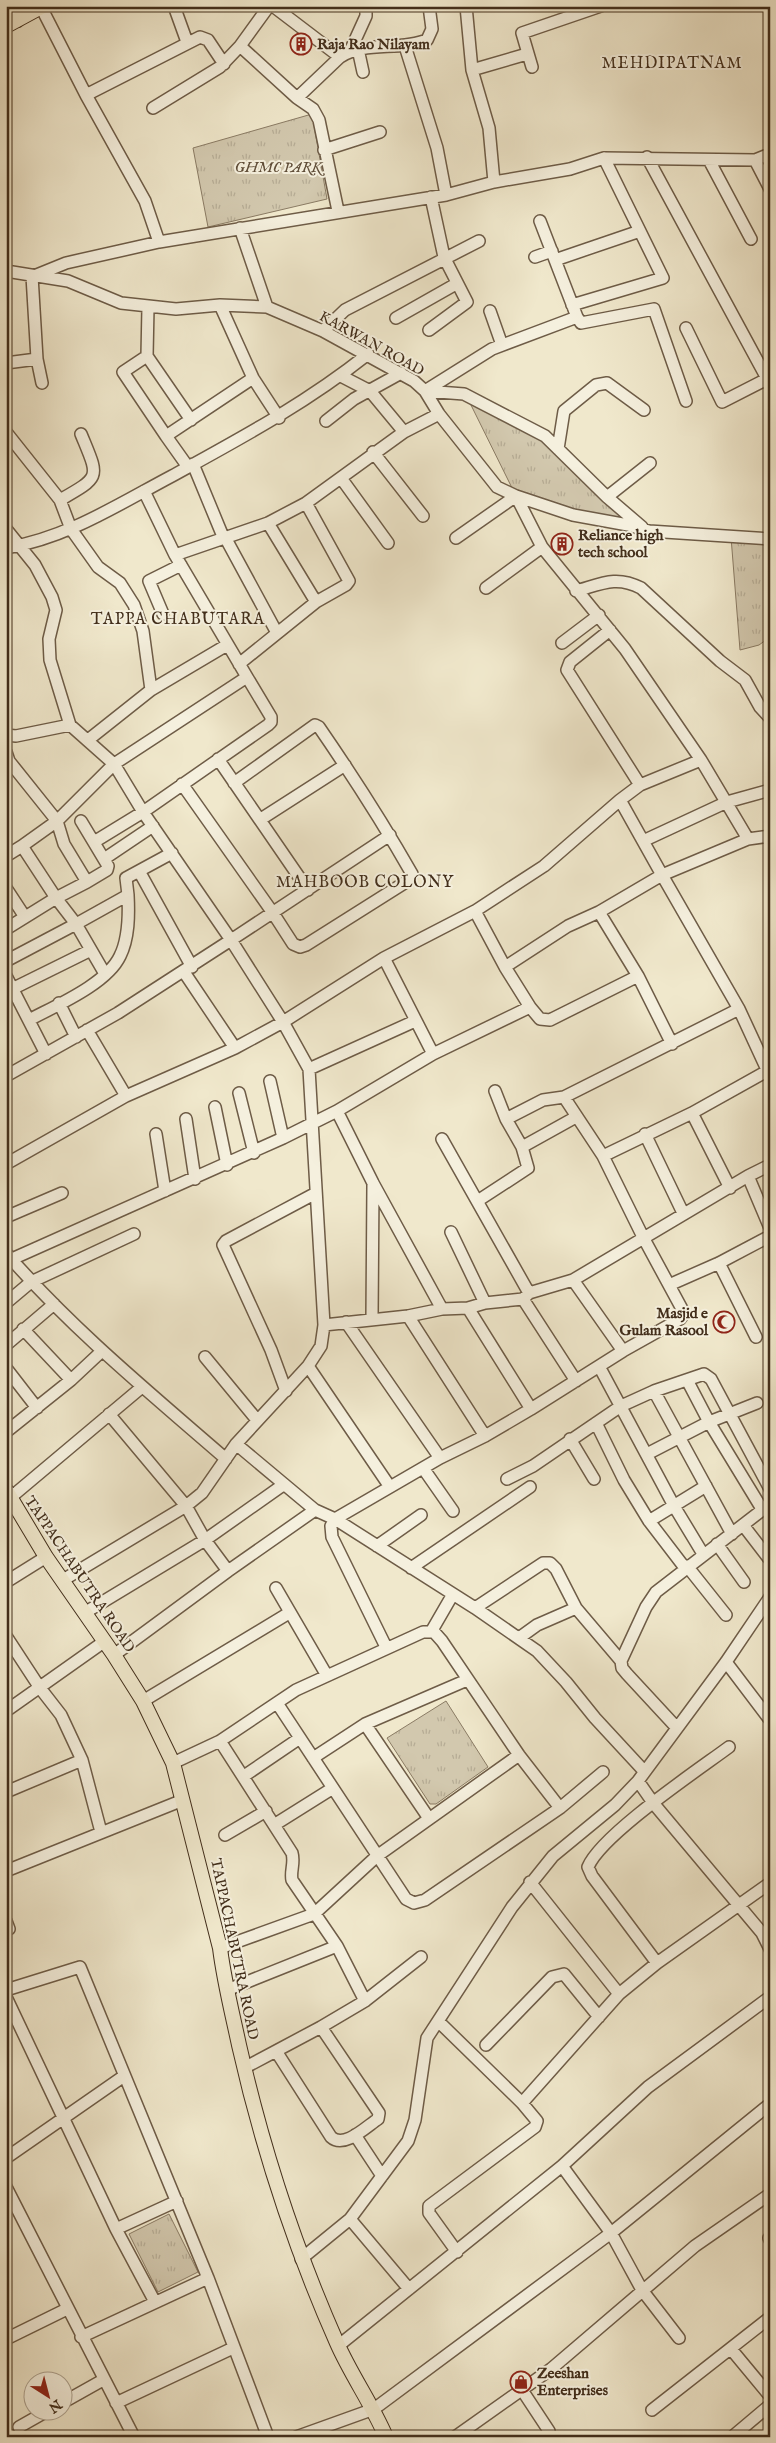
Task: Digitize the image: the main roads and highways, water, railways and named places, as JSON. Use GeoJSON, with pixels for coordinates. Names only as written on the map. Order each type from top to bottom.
{"type":"FeatureCollection","features":[{"type":"Feature","properties":{"kind":"main road"},"geometry":{"type":"LineString","coordinates":[[12,23],[42,7]]}},
{"type":"Feature","properties":{"kind":"main road","name":"TAPPACHABUTRA ROAD"},"geometry":{"type":"LineString","coordinates":[[8,1494],[46,1557],[86,1612],[143,1701],[173,1763],[220,1948],[227,1990],[255,2116],[301,2258],[338,2346],[374,2409],[386,2437]]}},
{"type":"Feature","properties":{"kind":"place","name":"Raja Rao Nilayam"},"geometry":{"type":"Point","coordinates":[301,44]}},
{"type":"Feature","properties":{"kind":"place","name":"Reliance high tech school"},"geometry":{"type":"Point","coordinates":[562,544]}},
{"type":"Feature","properties":{"kind":"place","name":"Masjid e Gulam Rasool"},"geometry":{"type":"Point","coordinates":[724,1322]}},
{"type":"Feature","properties":{"kind":"place","name":"Zeeshan Enterprises"},"geometry":{"type":"Point","coordinates":[521,2382]}},
{"type":"Feature","properties":{"kind":"district","name":"MEHDIPATNAM"},"geometry":{"type":"Point","coordinates":[672,62]}},
{"type":"Feature","properties":{"kind":"district","name":"TAPPA CHABUTARA"},"geometry":{"type":"Point","coordinates":[178,618]}},
{"type":"Feature","properties":{"kind":"district","name":"MAHBOOB COLONY"},"geometry":{"type":"Point","coordinates":[365,881]}},
{"type":"Feature","properties":{"kind":"park label","name":"GHMC PARK"},"geometry":{"type":"Point","coordinates":[278,167]}}]}
